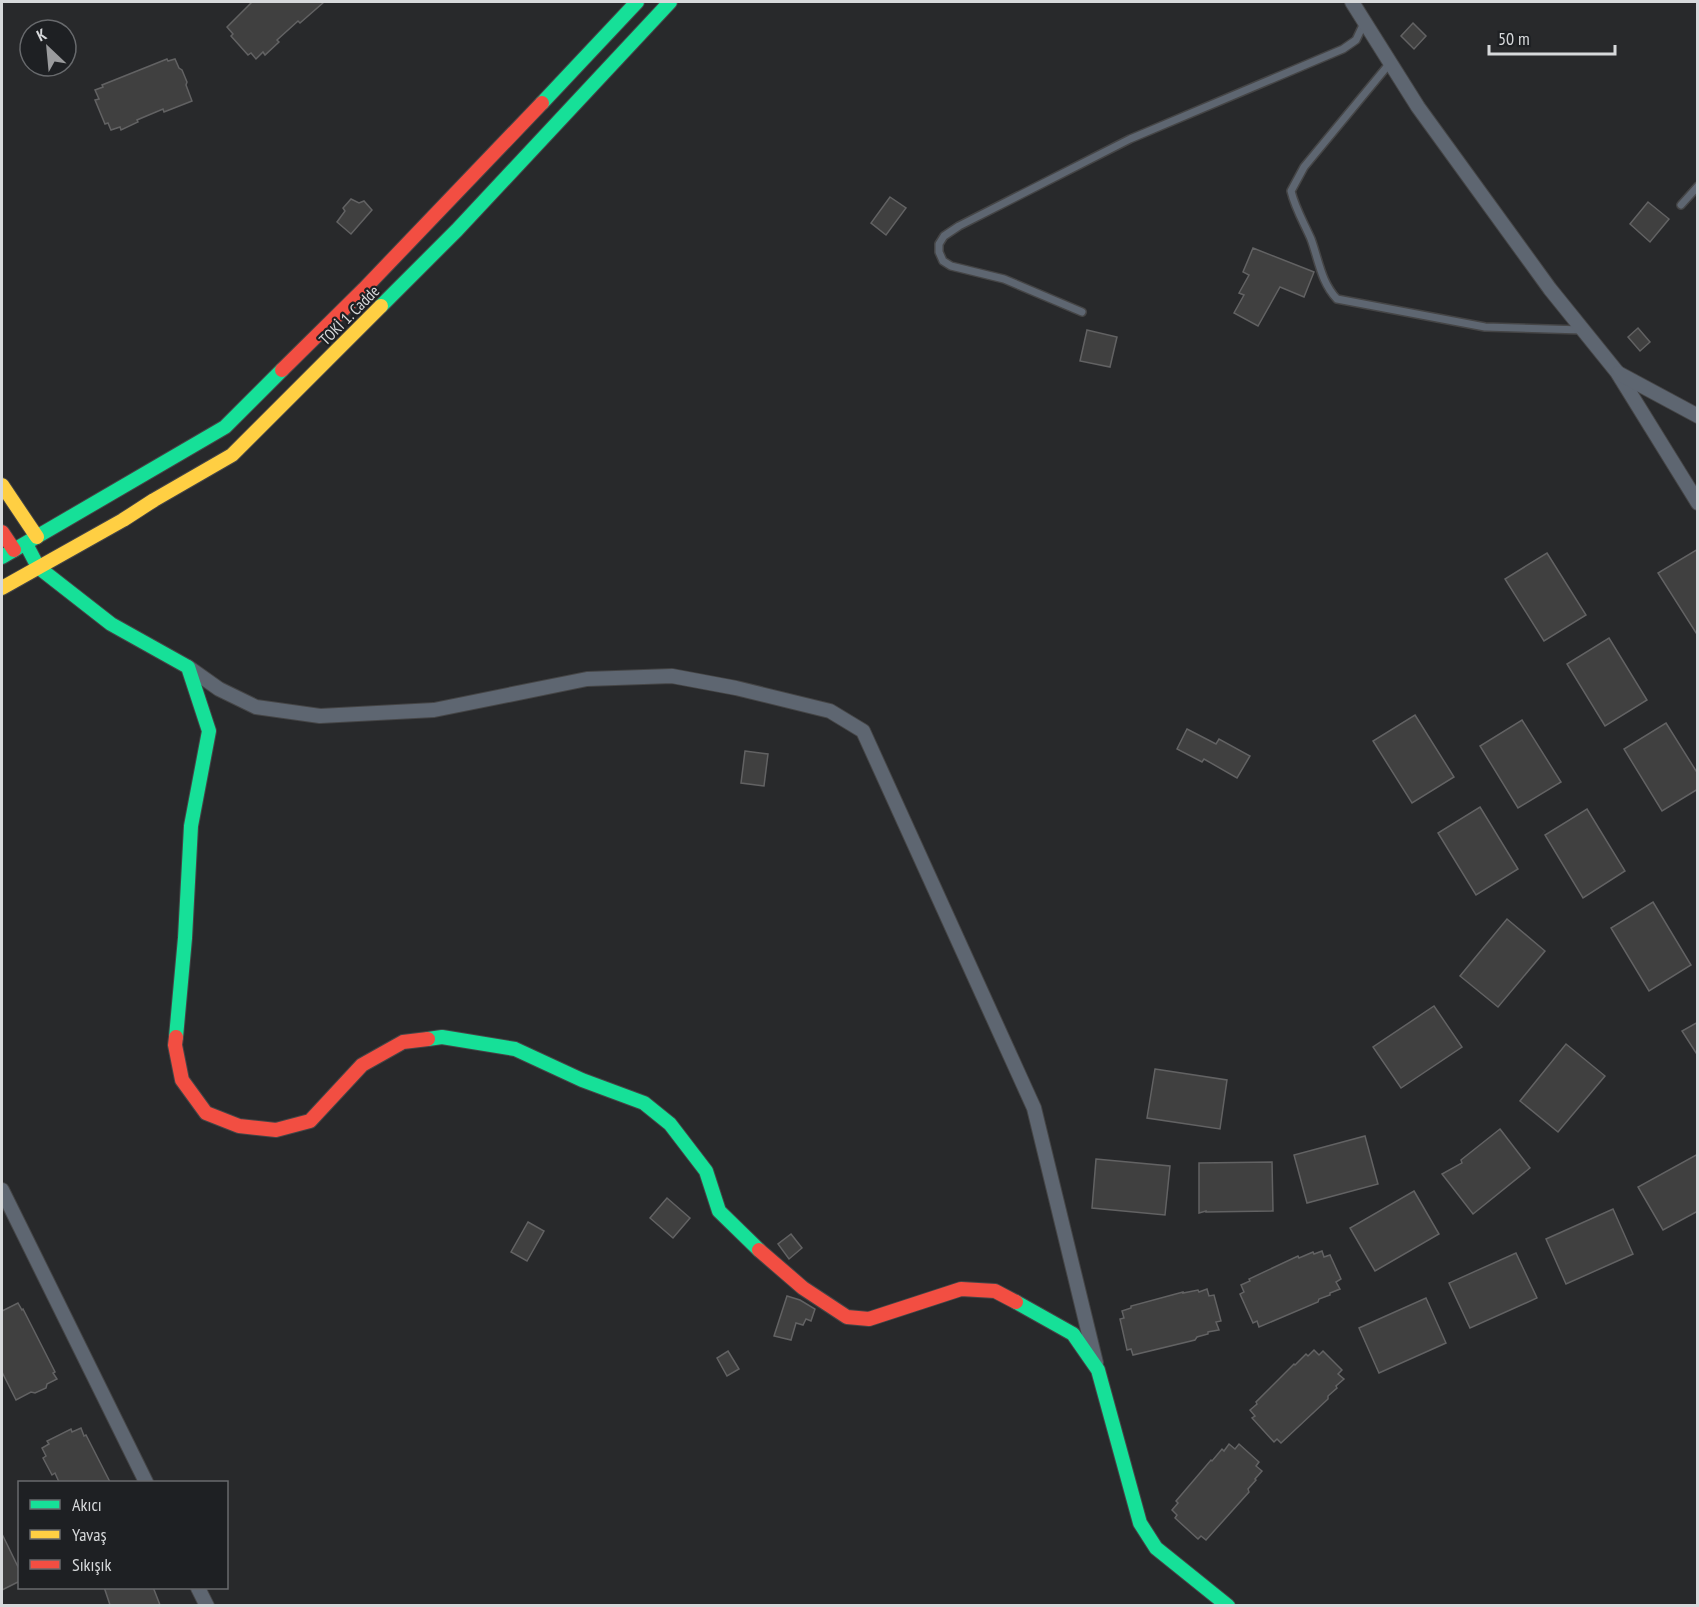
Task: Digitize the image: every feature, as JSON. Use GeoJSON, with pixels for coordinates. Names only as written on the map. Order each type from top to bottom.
{"type":"FeatureCollection","features":[{"type":"Feature","properties":{"kind":"street"},"geometry":{"type":"LineString","coordinates":[[2,557],[225,427],[364,289],[637,2]]}},
{"type":"Feature","properties":{"kind":"street","name":"TOKİ 1. Cadde"},"geometry":{"type":"LineString","coordinates":[[2,588],[232,455],[456,230],[670,2]]}},
{"type":"Feature","properties":{"kind":"street"},"geometry":{"type":"LineString","coordinates":[[1352,2],[1418,107],[1550,289],[1617,372],[1698,503]]}},
{"type":"Feature","properties":{"kind":"street"},"geometry":{"type":"LineString","coordinates":[[1617,372],[1698,416]]}},
{"type":"Feature","properties":{"kind":"street"},"geometry":{"type":"LineString","coordinates":[[2,485],[38,567],[111,624],[188,667],[219,689],[256,707],[320,716],[434,710],[587,679],[672,676],[736,688],[831,711],[862,731],[1034,1108],[1098,1370],[1140,1523],[1156,1548],[1228,1605]]}},
{"type":"Feature","properties":{"kind":"street"},"geometry":{"type":"LineString","coordinates":[[2,532],[26,544]]}},
{"type":"Feature","properties":{"kind":"street"},"geometry":{"type":"LineString","coordinates":[[188,667],[209,731],[191,826],[185,938],[175,1045],[182,1080],[206,1113],[239,1126],[276,1130],[310,1121],[362,1065],[403,1042],[442,1037],[515,1049],[582,1080],[644,1103],[670,1124],[706,1171],[719,1211],[803,1288],[847,1317],[869,1318],[961,1289],[995,1291],[1073,1334],[1098,1370]]}},
{"type":"Feature","properties":{"kind":"street"},"geometry":{"type":"LineString","coordinates":[[2,1190],[146,1481]]}},
{"type":"Feature","properties":{"kind":"street"},"geometry":{"type":"LineString","coordinates":[[199,1589],[207,1605]]}},
{"type":"Feature","properties":{"kind":"lane"},"geometry":{"type":"LineString","coordinates":[[1082,312],[1004,279],[951,266],[943,261],[939,252],[939,244],[944,236],[959,226],[1130,139],[1343,49],[1356,40],[1365,22]]}},
{"type":"Feature","properties":{"kind":"lane"},"geometry":{"type":"LineString","coordinates":[[1390,63],[1304,167],[1291,191],[1330,291],[1337,299],[1485,327],[1582,330]]}},
{"type":"Feature","properties":{"kind":"lane"},"geometry":{"type":"LineString","coordinates":[[1681,205],[1698,186]]}},
{"type":"Feature","properties":{"kind":"building"},"geometry":{"type":"Polygon","coordinates":[[[252,2],[324,2],[300,23],[298,21],[277,40],[279,42],[265,55],[263,52],[256,59],[251,53],[248,55],[231,36],[233,34],[227,27],[252,2]]]}},
{"type":"Feature","properties":{"kind":"building"},"geometry":{"type":"Polygon","coordinates":[[[1413,23],[1426,36],[1414,49],[1401,36],[1413,23]]]}},
{"type":"Feature","properties":{"kind":"building"},"geometry":{"type":"Polygon","coordinates":[[[167,59],[168,61],[175,59],[182,70],[192,101],[164,112],[163,109],[121,130],[120,127],[111,130],[108,123],[105,124],[95,100],[99,99],[95,90],[103,87],[102,85],[167,59]]]}},
{"type":"Feature","properties":{"kind":"building"},"geometry":{"type":"Polygon","coordinates":[[[890,197],[906,208],[886,235],[871,223],[890,197]]]}},
{"type":"Feature","properties":{"kind":"building"},"geometry":{"type":"Polygon","coordinates":[[[351,199],[359,203],[364,201],[372,210],[351,234],[337,222],[345,211],[343,208],[351,199]]]}},
{"type":"Feature","properties":{"kind":"building"},"geometry":{"type":"Polygon","coordinates":[[[1648,202],[1669,219],[1650,242],[1630,224],[1648,202]]]}},
{"type":"Feature","properties":{"kind":"building"},"geometry":{"type":"Polygon","coordinates":[[[1253,248],[1314,272],[1304,297],[1280,287],[1258,326],[1234,313],[1244,295],[1239,293],[1249,275],[1243,272],[1253,248]]]}},
{"type":"Feature","properties":{"kind":"building"},"geometry":{"type":"Polygon","coordinates":[[[1638,328],[1650,342],[1640,351],[1628,337],[1638,328]]]}},
{"type":"Feature","properties":{"kind":"building"},"geometry":{"type":"Polygon","coordinates":[[[1087,330],[1117,337],[1110,367],[1080,361],[1087,330]]]}},
{"type":"Feature","properties":{"kind":"building"},"geometry":{"type":"Polygon","coordinates":[[[1698,549],[1698,636],[1658,573],[1698,549]]]}},
{"type":"Feature","properties":{"kind":"building"},"geometry":{"type":"Polygon","coordinates":[[[1547,553],[1586,615],[1544,641],[1505,579],[1547,553]]]}},
{"type":"Feature","properties":{"kind":"building"},"geometry":{"type":"Polygon","coordinates":[[[1609,638],[1647,700],[1605,726],[1567,664],[1609,638]]]}},
{"type":"Feature","properties":{"kind":"building"},"geometry":{"type":"Polygon","coordinates":[[[1415,715],[1454,777],[1412,803],[1373,741],[1415,715]]]}},
{"type":"Feature","properties":{"kind":"building"},"geometry":{"type":"Polygon","coordinates":[[[1522,720],[1561,782],[1518,808],[1480,746],[1522,720]]]}},
{"type":"Feature","properties":{"kind":"building"},"geometry":{"type":"Polygon","coordinates":[[[1666,723],[1698,774],[1698,789],[1662,811],[1624,749],[1666,723]]]}},
{"type":"Feature","properties":{"kind":"building"},"geometry":{"type":"Polygon","coordinates":[[[1187,729],[1216,744],[1219,739],[1250,756],[1237,778],[1204,759],[1202,762],[1177,749],[1187,729]]]}},
{"type":"Feature","properties":{"kind":"building"},"geometry":{"type":"Polygon","coordinates":[[[745,751],[768,754],[764,786],[741,783],[745,751]]]}},
{"type":"Feature","properties":{"kind":"building"},"geometry":{"type":"Polygon","coordinates":[[[1480,807],[1518,869],[1476,895],[1438,833],[1480,807]]]}},
{"type":"Feature","properties":{"kind":"building"},"geometry":{"type":"Polygon","coordinates":[[[1587,809],[1625,871],[1583,898],[1545,835],[1587,809]]]}},
{"type":"Feature","properties":{"kind":"building"},"geometry":{"type":"Polygon","coordinates":[[[1653,902],[1691,965],[1649,991],[1611,928],[1653,902]]]}},
{"type":"Feature","properties":{"kind":"building"},"geometry":{"type":"Polygon","coordinates":[[[1507,919],[1545,951],[1498,1007],[1460,976],[1507,919]]]}},
{"type":"Feature","properties":{"kind":"building"},"geometry":{"type":"Polygon","coordinates":[[[1434,1006],[1462,1047],[1401,1088],[1373,1047],[1434,1006]]]}},
{"type":"Feature","properties":{"kind":"building"},"geometry":{"type":"Polygon","coordinates":[[[1698,1022],[1698,1056],[1682,1031],[1698,1022]]]}},
{"type":"Feature","properties":{"kind":"building"},"geometry":{"type":"Polygon","coordinates":[[[1566,1044],[1605,1076],[1558,1132],[1520,1101],[1566,1044]]]}},
{"type":"Feature","properties":{"kind":"building"},"geometry":{"type":"Polygon","coordinates":[[[1155,1069],[1227,1080],[1220,1129],[1147,1118],[1155,1069]]]}},
{"type":"Feature","properties":{"kind":"building"},"geometry":{"type":"Polygon","coordinates":[[[1500,1129],[1530,1168],[1473,1214],[1442,1174],[1462,1163],[1461,1160],[1500,1129]]]}},
{"type":"Feature","properties":{"kind":"building"},"geometry":{"type":"Polygon","coordinates":[[[1365,1136],[1378,1184],[1307,1203],[1294,1155],[1365,1136]]]}},
{"type":"Feature","properties":{"kind":"building"},"geometry":{"type":"Polygon","coordinates":[[[1698,1154],[1698,1211],[1663,1230],[1638,1187],[1698,1154]]]}},
{"type":"Feature","properties":{"kind":"building"},"geometry":{"type":"Polygon","coordinates":[[[1096,1159],[1170,1166],[1165,1215],[1092,1208],[1096,1159]]]}},
{"type":"Feature","properties":{"kind":"building"},"geometry":{"type":"Polygon","coordinates":[[[1272,1162],[1273,1211],[1206,1211],[1199,1213],[1199,1163],[1272,1162]]]}},
{"type":"Feature","properties":{"kind":"building"},"geometry":{"type":"Polygon","coordinates":[[[1414,1191],[1439,1234],[1375,1271],[1350,1228],[1414,1191]]]}},
{"type":"Feature","properties":{"kind":"building"},"geometry":{"type":"Polygon","coordinates":[[[667,1198],[690,1218],[673,1238],[650,1218],[667,1198]]]}},
{"type":"Feature","properties":{"kind":"building"},"geometry":{"type":"Polygon","coordinates":[[[1613,1209],[1633,1254],[1566,1284],[1546,1239],[1613,1209]]]}},
{"type":"Feature","properties":{"kind":"building"},"geometry":{"type":"Polygon","coordinates":[[[528,1222],[544,1231],[527,1261],[511,1252],[528,1222]]]}},
{"type":"Feature","properties":{"kind":"building"},"geometry":{"type":"Polygon","coordinates":[[[791,1234],[802,1248],[789,1259],[778,1244],[791,1234]]]}},
{"type":"Feature","properties":{"kind":"building"},"geometry":{"type":"Polygon","coordinates":[[[1322,1251],[1324,1257],[1330,1255],[1341,1279],[1336,1282],[1340,1289],[1319,1299],[1318,1302],[1259,1327],[1257,1321],[1253,1323],[1240,1294],[1244,1292],[1241,1285],[1298,1256],[1299,1258],[1322,1251]]]}},
{"type":"Feature","properties":{"kind":"building"},"geometry":{"type":"Polygon","coordinates":[[[1516,1253],[1537,1298],[1470,1328],[1449,1283],[1516,1253]]]}},
{"type":"Feature","properties":{"kind":"building"},"geometry":{"type":"Polygon","coordinates":[[[1207,1289],[1209,1296],[1214,1295],[1221,1321],[1216,1322],[1219,1330],[1208,1332],[1195,1340],[1133,1355],[1131,1349],[1127,1350],[1120,1319],[1124,1318],[1122,1311],[1131,1306],[1183,1292],[1198,1290],[1199,1292],[1207,1289]]]}},
{"type":"Feature","properties":{"kind":"building"},"geometry":{"type":"Polygon","coordinates":[[[787,1296],[800,1300],[815,1309],[811,1321],[806,1319],[803,1325],[796,1323],[791,1340],[774,1336],[787,1296]]]}},
{"type":"Feature","properties":{"kind":"building"},"geometry":{"type":"Polygon","coordinates":[[[1426,1298],[1446,1343],[1379,1373],[1359,1328],[1426,1298]]]}},
{"type":"Feature","properties":{"kind":"building"},"geometry":{"type":"Polygon","coordinates":[[[18,1303],[57,1379],[47,1384],[46,1388],[35,1393],[31,1392],[16,1400],[2,1372],[2,1311],[18,1303]]]}},
{"type":"Feature","properties":{"kind":"building"},"geometry":{"type":"Polygon","coordinates":[[[1314,1350],[1319,1355],[1323,1351],[1342,1370],[1338,1374],[1344,1379],[1328,1396],[1328,1399],[1281,1443],[1277,1439],[1274,1442],[1252,1418],[1255,1416],[1250,1410],[1294,1364],[1314,1350]]]}},
{"type":"Feature","properties":{"kind":"building"},"geometry":{"type":"Polygon","coordinates":[[[728,1351],[739,1369],[727,1376],[717,1358],[728,1351]]]}},
{"type":"Feature","properties":{"kind":"building"},"geometry":{"type":"Polygon","coordinates":[[[81,1428],[109,1481],[59,1481],[55,1473],[52,1475],[43,1458],[46,1456],[42,1448],[49,1444],[47,1441],[71,1429],[72,1432],[81,1428]]]}},
{"type":"Feature","properties":{"kind":"building"},"geometry":{"type":"Polygon","coordinates":[[[1229,1444],[1235,1449],[1239,1444],[1259,1462],[1256,1466],[1262,1471],[1248,1489],[1249,1492],[1206,1540],[1201,1536],[1198,1539],[1175,1518],[1177,1515],[1172,1510],[1178,1503],[1176,1501],[1211,1460],[1222,1449],[1224,1451],[1229,1444]]]}},
{"type":"Feature","properties":{"kind":"building"},"geometry":{"type":"Polygon","coordinates":[[[2,1534],[18,1567],[18,1582],[2,1590],[2,1534]]]}},
{"type":"Feature","properties":{"kind":"building"},"geometry":{"type":"Polygon","coordinates":[[[105,1589],[154,1589],[160,1605],[110,1605],[105,1589]]]}},
{"type":"Feature","properties":{"kind":"traffic: fast"},"geometry":{"type":"LineString","coordinates":[[542,103],[637,2]]}},
{"type":"Feature","properties":{"kind":"traffic: fast"},"geometry":{"type":"LineString","coordinates":[[381,306],[457,230],[670,2]]}},
{"type":"Feature","properties":{"kind":"traffic: fast"},"geometry":{"type":"LineString","coordinates":[[2,557],[225,427],[282,370]]}},
{"type":"Feature","properties":{"kind":"traffic: fast"},"geometry":{"type":"LineString","coordinates":[[26,544],[38,567],[111,624],[188,667],[209,731],[191,826],[185,938],[176,1037]]}},
{"type":"Feature","properties":{"kind":"traffic: fast"},"geometry":{"type":"LineString","coordinates":[[428,1039],[442,1037],[515,1049],[582,1080],[644,1103],[670,1124],[706,1171],[719,1211],[759,1250]]}},
{"type":"Feature","properties":{"kind":"traffic: fast"},"geometry":{"type":"LineString","coordinates":[[1016,1302],[1073,1334],[1098,1370],[1140,1523],[1156,1548],[1228,1606]]}},
{"type":"Feature","properties":{"kind":"traffic: slow"},"geometry":{"type":"LineString","coordinates":[[2,588],[232,455],[381,306]]}},
{"type":"Feature","properties":{"kind":"traffic: slow"},"geometry":{"type":"LineString","coordinates":[[2,485],[37,537]]}},
{"type":"Feature","properties":{"kind":"traffic: jam"},"geometry":{"type":"LineString","coordinates":[[282,370],[364,289],[542,103]]}},
{"type":"Feature","properties":{"kind":"traffic: jam"},"geometry":{"type":"LineString","coordinates":[[2,532],[14,550]]}},
{"type":"Feature","properties":{"kind":"traffic: jam"},"geometry":{"type":"LineString","coordinates":[[176,1037],[175,1045],[182,1080],[206,1113],[239,1126],[276,1130],[310,1121],[362,1065],[403,1042],[428,1039]]}},
{"type":"Feature","properties":{"kind":"traffic: jam"},"geometry":{"type":"LineString","coordinates":[[759,1250],[803,1288],[847,1317],[869,1319],[961,1289],[995,1291],[1016,1302]]}}]}
